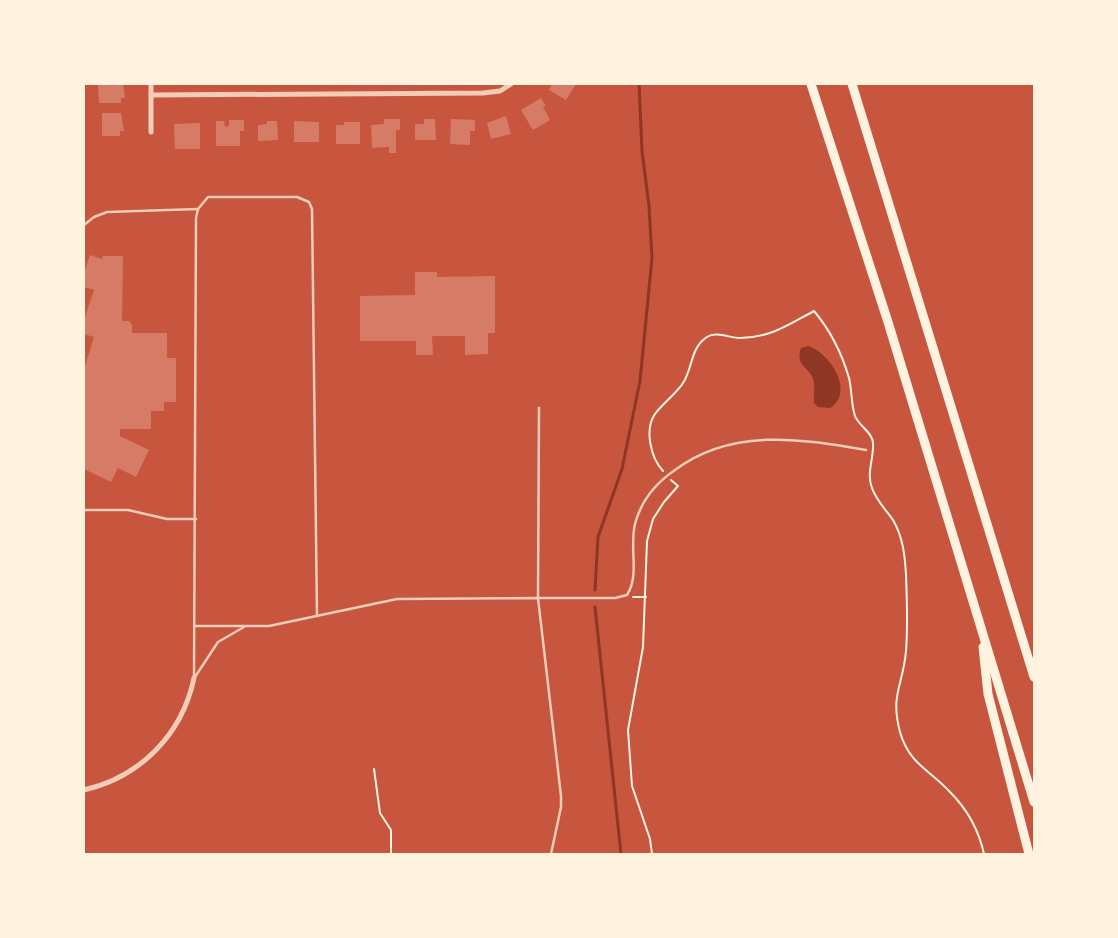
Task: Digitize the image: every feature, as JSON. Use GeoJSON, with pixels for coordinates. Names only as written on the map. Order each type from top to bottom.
{"type":"FeatureCollection","features":[{"type":"Feature","properties":{"kind":"highway"},"geometry":{"type":"LineString","coordinates":[[812,84],[1034,802]]}},
{"type":"Feature","properties":{"kind":"highway"},"geometry":{"type":"LineString","coordinates":[[852,84],[1034,677]]}},
{"type":"Feature","properties":{"kind":"highway"},"geometry":{"type":"LineString","coordinates":[[953,412],[1034,656]]}},
{"type":"Feature","properties":{"kind":"highway"},"geometry":{"type":"LineString","coordinates":[[982,629],[988,694],[1029,854]]}},
{"type":"Feature","properties":{"kind":"street"},"geometry":{"type":"LineString","coordinates":[[150,132],[151,84]]}},
{"type":"Feature","properties":{"kind":"street"},"geometry":{"type":"LineString","coordinates":[[151,95],[483,93],[500,91],[511,84]]}},
{"type":"Feature","properties":{"kind":"street"},"geometry":{"type":"LineString","coordinates":[[84,790],[126,774],[149,758],[181,717],[194,678]]}},
{"type":"Feature","properties":{"kind":"lane"},"geometry":{"type":"LineString","coordinates":[[194,678],[196,626],[196,218],[198,209],[208,197],[297,197],[309,202],[312,209],[317,616]]}},
{"type":"Feature","properties":{"kind":"lane"},"geometry":{"type":"LineString","coordinates":[[84,225],[94,217],[107,212],[198,209]]}},
{"type":"Feature","properties":{"kind":"lane"},"geometry":{"type":"LineString","coordinates":[[539,408],[538,598],[561,796],[561,807],[551,854]]}},
{"type":"Feature","properties":{"kind":"lane"},"geometry":{"type":"LineString","coordinates":[[196,626],[269,626],[396,599],[615,598],[627,595],[634,585],[633,544],[635,524],[644,502],[659,481],[705,451],[754,440],[804,440],[866,450]]}},
{"type":"Feature","properties":{"kind":"lane"},"geometry":{"type":"LineString","coordinates":[[84,510],[128,510],[167,519],[196,520]]}},
{"type":"Feature","properties":{"kind":"lane"},"geometry":{"type":"LineString","coordinates":[[194,678],[218,642],[245,626]]}},
{"type":"Feature","properties":{"kind":"path"},"geometry":{"type":"LineString","coordinates":[[652,854],[650,839],[632,786],[628,730],[640,672],[646,597],[645,561],[653,519],[678,486],[660,468],[651,446],[654,416],[684,382],[694,351],[702,340],[715,334],[738,338],[775,333],[814,311],[837,346],[849,379],[854,414],[859,423],[872,437],[870,466],[872,489],[899,533],[904,552],[906,651],[895,696],[895,711],[901,735],[909,754],[917,764],[951,792],[964,810],[977,831],[984,854]]}},
{"type":"Feature","properties":{"kind":"path"},"geometry":{"type":"LineString","coordinates":[[627,595],[646,597]]}},
{"type":"Feature","properties":{"kind":"path"},"geometry":{"type":"LineString","coordinates":[[374,769],[380,813],[391,830],[391,854]]}},
{"type":"Feature","properties":{"kind":"shaded area"},"geometry":{"type":"Polygon","coordinates":[[[808,346],[824,356],[837,373],[840,392],[837,401],[830,408],[818,407],[814,403],[813,377],[800,360],[799,355],[801,348],[808,346]]]}},
{"type":"Feature","properties":{"kind":"building"},"geometry":{"type":"Polygon","coordinates":[[[98,84],[123,84],[125,98],[121,98],[121,103],[99,103],[98,84]]]}},
{"type":"Feature","properties":{"kind":"building"},"geometry":{"type":"Polygon","coordinates":[[[552,84],[576,84],[566,100],[549,90],[552,84]]]}},
{"type":"Feature","properties":{"kind":"building"},"geometry":{"type":"Polygon","coordinates":[[[541,98],[546,106],[543,107],[550,120],[533,130],[521,110],[541,98]]]}},
{"type":"Feature","properties":{"kind":"building"},"geometry":{"type":"Polygon","coordinates":[[[102,113],[121,113],[124,131],[120,131],[120,136],[102,136],[102,113]]]}},
{"type":"Feature","properties":{"kind":"building"},"geometry":{"type":"Polygon","coordinates":[[[506,116],[511,134],[491,139],[487,123],[506,116]]]}},
{"type":"Feature","properties":{"kind":"building"},"geometry":{"type":"Polygon","coordinates":[[[384,119],[400,119],[400,130],[396,130],[396,153],[389,153],[389,147],[372,148],[371,125],[384,124],[384,119]]]}},
{"type":"Feature","properties":{"kind":"building"},"geometry":{"type":"Polygon","coordinates":[[[424,119],[435,119],[436,140],[415,140],[415,124],[424,124],[424,119]]]}},
{"type":"Feature","properties":{"kind":"building"},"geometry":{"type":"Polygon","coordinates":[[[451,119],[475,120],[475,131],[470,131],[470,145],[450,144],[451,119]]]}},
{"type":"Feature","properties":{"kind":"building"},"geometry":{"type":"Polygon","coordinates":[[[229,120],[244,120],[244,131],[240,131],[240,146],[216,146],[216,121],[224,121],[225,127],[229,126],[229,120]]]}},
{"type":"Feature","properties":{"kind":"building"},"geometry":{"type":"Polygon","coordinates":[[[267,121],[277,121],[278,140],[258,141],[258,125],[267,124],[267,121]]]}},
{"type":"Feature","properties":{"kind":"building"},"geometry":{"type":"Polygon","coordinates":[[[294,121],[319,122],[319,142],[294,142],[294,121]]]}},
{"type":"Feature","properties":{"kind":"building"},"geometry":{"type":"Polygon","coordinates":[[[344,122],[360,122],[360,144],[336,144],[336,125],[344,125],[344,122]]]}},
{"type":"Feature","properties":{"kind":"building"},"geometry":{"type":"Polygon","coordinates":[[[200,123],[200,149],[175,149],[174,124],[200,123]]]}},
{"type":"Feature","properties":{"kind":"building"},"geometry":{"type":"Polygon","coordinates":[[[90,255],[102,259],[103,256],[123,256],[122,321],[129,321],[132,325],[132,333],[167,333],[167,358],[176,358],[176,402],[164,402],[164,411],[151,411],[151,429],[120,429],[120,436],[149,450],[136,477],[118,468],[111,482],[84,469],[84,369],[94,337],[84,334],[84,320],[94,290],[84,287],[84,273],[90,255]]]}},
{"type":"Feature","properties":{"kind":"building"},"geometry":{"type":"Polygon","coordinates":[[[415,272],[437,272],[437,277],[495,276],[495,333],[488,333],[488,354],[465,355],[465,336],[432,336],[433,355],[416,355],[416,341],[360,341],[360,296],[415,295],[415,272]]]}},
{"type":"Feature","properties":{"kind":"waterway"},"geometry":{"type":"LineString","coordinates":[[595,590],[598,537],[622,469],[640,381],[652,258],[649,206],[642,151],[639,84]]}},
{"type":"Feature","properties":{"kind":"waterway"},"geometry":{"type":"LineString","coordinates":[[595,607],[621,854]]}}]}
